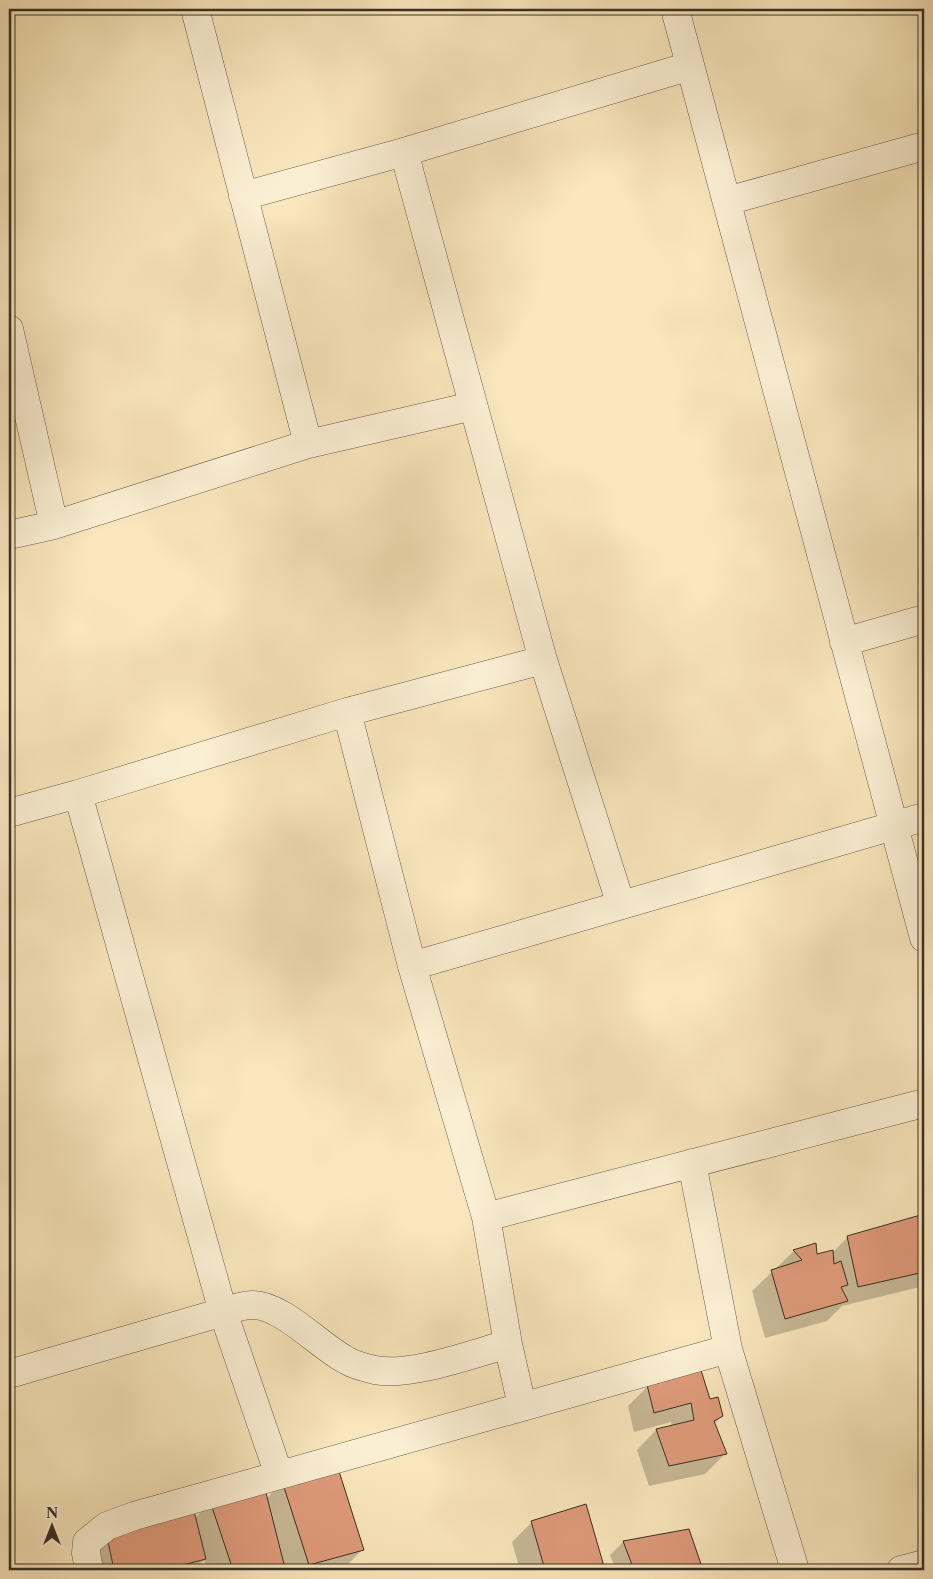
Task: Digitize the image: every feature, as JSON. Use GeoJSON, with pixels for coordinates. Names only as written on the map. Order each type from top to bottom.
{"type":"FeatureCollection","features":[{"type":"Feature","properties":{"kind":"street"},"geometry":{"type":"LineString","coordinates":[[195,9],[308,444]]}},
{"type":"Feature","properties":{"kind":"street"},"geometry":{"type":"LineString","coordinates":[[675,9],[924,938]]}},
{"type":"Feature","properties":{"kind":"street"},"geometry":{"type":"LineString","coordinates":[[243,196],[404,152],[690,66]]}},
{"type":"Feature","properties":{"kind":"street"},"geometry":{"type":"LineString","coordinates":[[727,202],[924,146]]}},
{"type":"Feature","properties":{"kind":"street"},"geometry":{"type":"LineString","coordinates":[[404,152],[544,660],[621,906]]}},
{"type":"Feature","properties":{"kind":"street"},"geometry":{"type":"LineString","coordinates":[[9,329],[54,524]]}},
{"type":"Feature","properties":{"kind":"street"},"geometry":{"type":"LineString","coordinates":[[9,534],[54,524],[308,444],[473,406]]}},
{"type":"Feature","properties":{"kind":"street"},"geometry":{"type":"LineString","coordinates":[[844,642],[924,619]]}},
{"type":"Feature","properties":{"kind":"street"},"geometry":{"type":"LineString","coordinates":[[9,813],[78,794],[347,712],[544,660]]}},
{"type":"Feature","properties":{"kind":"street"},"geometry":{"type":"LineString","coordinates":[[347,712],[412,966],[486,1217],[508,1344],[522,1406]]}},
{"type":"Feature","properties":{"kind":"street"},"geometry":{"type":"LineString","coordinates":[[78,794],[223,1312],[279,1475]]}},
{"type":"Feature","properties":{"kind":"street"},"geometry":{"type":"LineString","coordinates":[[412,966],[924,818]]}},
{"type":"Feature","properties":{"kind":"street"},"geometry":{"type":"LineString","coordinates":[[486,1217],[924,1103]]}},
{"type":"Feature","properties":{"kind":"street"},"geometry":{"type":"LineString","coordinates":[[692,1163],[728,1349],[795,1570]]}},
{"type":"Feature","properties":{"kind":"street"},"geometry":{"type":"LineString","coordinates":[[9,1374],[252,1305],[265,1307],[278,1313],[346,1361],[375,1370],[396,1372],[419,1368],[508,1344]]}},
{"type":"Feature","properties":{"kind":"street"},"geometry":{"type":"LineString","coordinates":[[89,1570],[86,1553],[87,1542],[107,1526],[134,1516],[728,1349]]}},
{"type":"Feature","properties":{"kind":"street"},"geometry":{"type":"LineString","coordinates":[[901,1570],[924,1564]]}},
{"type":"Feature","properties":{"kind":"building"},"geometry":{"type":"Polygon","coordinates":[[[924,1214],[924,1272],[858,1287],[847,1236],[924,1214]]]}},
{"type":"Feature","properties":{"kind":"building"},"geometry":{"type":"Polygon","coordinates":[[[816,1243],[817,1254],[833,1250],[834,1264],[841,1261],[848,1285],[841,1287],[848,1301],[785,1319],[771,1270],[802,1260],[793,1250],[816,1243]]]}},
{"type":"Feature","properties":{"kind":"building"},"geometry":{"type":"Polygon","coordinates":[[[700,1367],[710,1399],[718,1397],[723,1416],[714,1421],[727,1454],[669,1466],[656,1429],[694,1420],[691,1403],[654,1413],[647,1385],[700,1367]]]}},
{"type":"Feature","properties":{"kind":"building"},"geometry":{"type":"Polygon","coordinates":[[[337,1465],[364,1550],[309,1565],[282,1481],[337,1465]]]}},
{"type":"Feature","properties":{"kind":"building"},"geometry":{"type":"Polygon","coordinates":[[[264,1485],[285,1568],[276,1570],[233,1570],[210,1501],[264,1485]]]}},
{"type":"Feature","properties":{"kind":"building"},"geometry":{"type":"Polygon","coordinates":[[[586,1504],[605,1570],[545,1570],[531,1521],[586,1504]]]}},
{"type":"Feature","properties":{"kind":"building"},"geometry":{"type":"Polygon","coordinates":[[[193,1507],[206,1559],[163,1570],[114,1570],[106,1532],[193,1507]]]}},
{"type":"Feature","properties":{"kind":"building"},"geometry":{"type":"Polygon","coordinates":[[[689,1529],[702,1567],[695,1570],[684,1570],[681,1565],[656,1570],[634,1570],[623,1541],[689,1529]]]}}]}
